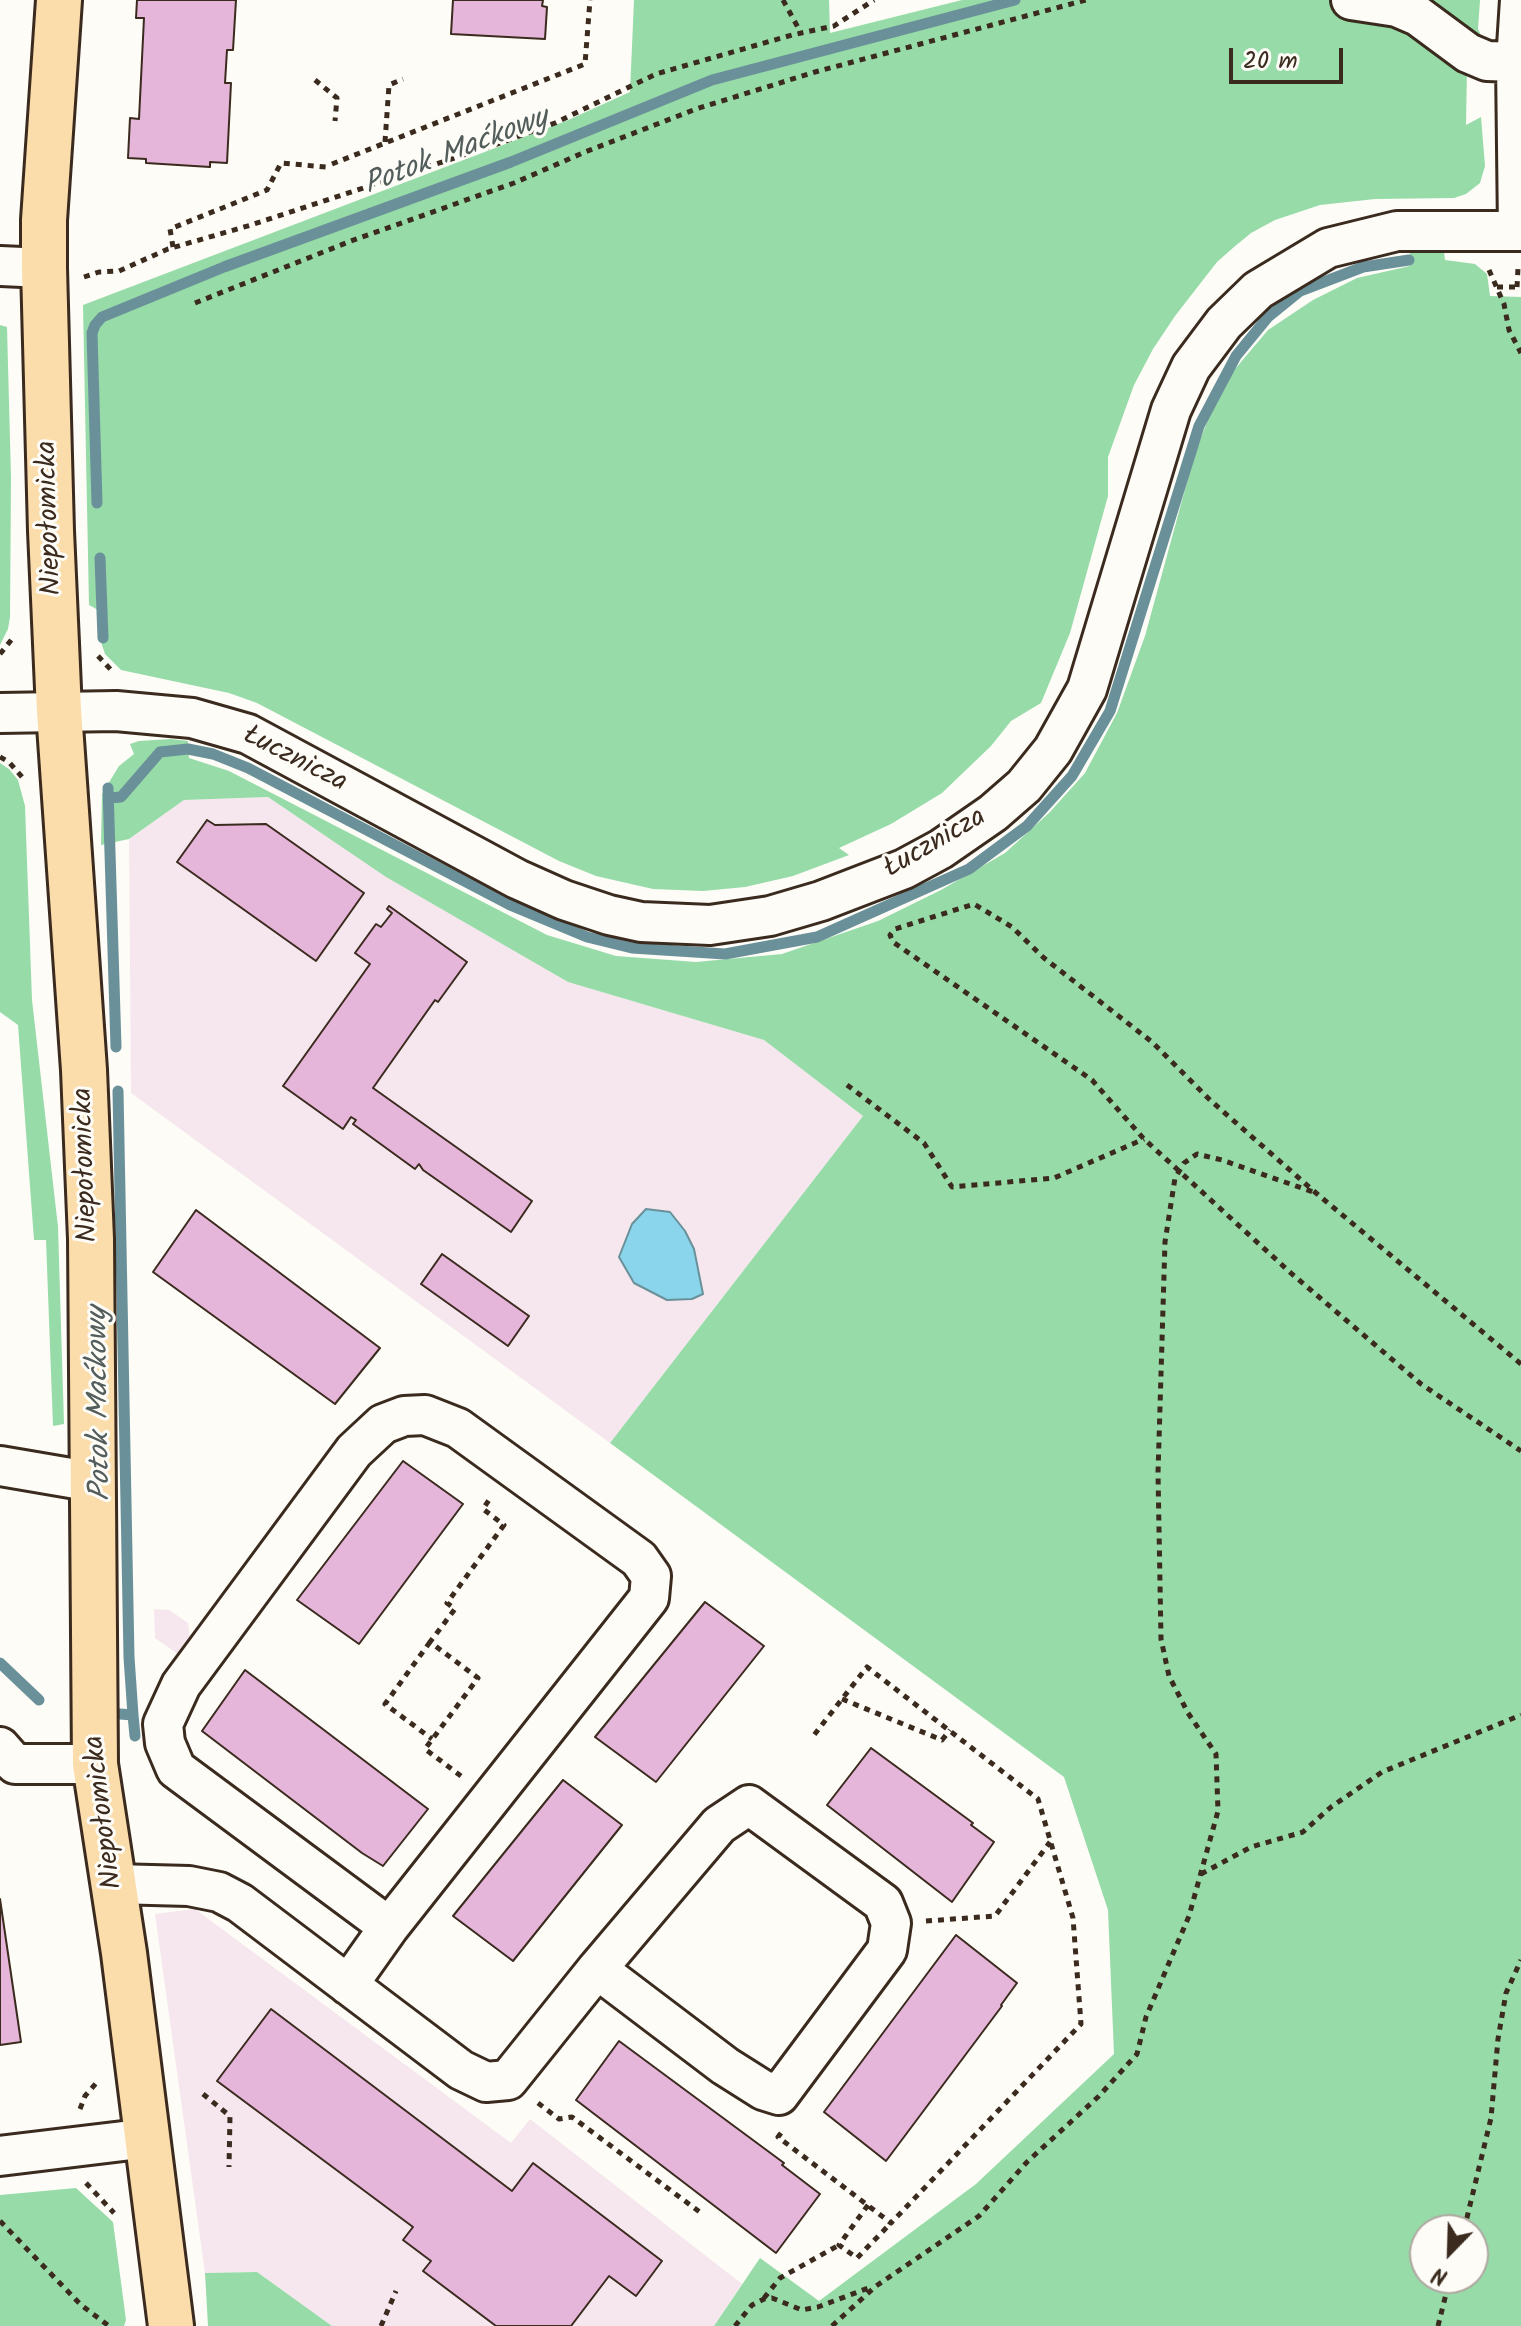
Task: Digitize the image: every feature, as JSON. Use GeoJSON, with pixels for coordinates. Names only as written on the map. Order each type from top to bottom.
{"type":"FeatureCollection","features":[{"type":"Feature","properties":{"kind":"main road","name":"Niepołomicka"},"geometry":{"type":"LineString","coordinates":[[59,0],[44,220],[62,278],[59,711],[84,1070],[91,1239],[95,1764],[114,1884],[171,2326]]}},
{"type":"Feature","properties":{"kind":"street"},"geometry":{"type":"LineString","coordinates":[[1351,0],[1397,7],[1418,16],[1468,53],[1487,61],[1516,62]]}},
{"type":"Feature","properties":{"kind":"street"},"geometry":{"type":"LineString","coordinates":[[1519,231],[1516,62],[1520,0]]}},
{"type":"Feature","properties":{"kind":"street","name":"Łucznicza"},"geometry":{"type":"LineString","coordinates":[[0,713],[116,711],[192,718],[248,734],[517,879],[564,900],[609,915],[641,922],[710,925],[770,916],[821,901],[904,869],[941,849],[993,813],[1024,786],[1053,750],[1087,689],[1171,410],[1191,367],[1224,323],[1258,290],[1328,248],[1397,231],[1519,231]]}},
{"type":"Feature","properties":{"kind":"street"},"geometry":{"type":"LineString","coordinates":[[0,266],[62,278]]}},
{"type":"Feature","properties":{"kind":"street"},"geometry":{"type":"LineString","coordinates":[[348,1985],[389,1927],[649,1598],[651,1576],[639,1559],[458,1428],[425,1415],[404,1416],[383,1424],[354,1451],[181,1685],[163,1724],[165,1743],[176,1769],[184,1777],[389,1927]]}},
{"type":"Feature","properties":{"kind":"street"},"geometry":{"type":"LineString","coordinates":[[0,1466],[94,1482]]}},
{"type":"Feature","properties":{"kind":"street"},"geometry":{"type":"LineString","coordinates":[[0,1747],[15,1764],[95,1764]]}},
{"type":"Feature","properties":{"kind":"street"},"geometry":{"type":"LineString","coordinates":[[114,1884],[189,1886],[219,1892],[240,1903],[461,2070],[486,2082],[508,2080],[597,1969],[719,1825],[749,1805],[883,1903],[891,1923],[887,1950],[779,2095],[763,2090],[725,2066],[597,1969]]}},
{"type":"Feature","properties":{"kind":"street"},"geometry":{"type":"LineString","coordinates":[[0,2156],[148,2138]]}},
{"type":"Feature","properties":{"kind":"path"},"geometry":{"type":"LineString","coordinates":[[332,164],[585,64],[590,0]]}},
{"type":"Feature","properties":{"kind":"path"},"geometry":{"type":"LineString","coordinates":[[783,0],[801,33]]}},
{"type":"Feature","properties":{"kind":"path"},"geometry":{"type":"LineString","coordinates":[[62,278],[82,279],[88,274],[119,271],[173,247],[251,225],[503,142],[555,123],[656,74],[834,26],[874,0]]}},
{"type":"Feature","properties":{"kind":"path"},"geometry":{"type":"LineString","coordinates":[[195,303],[351,241],[514,183],[696,109],[815,72],[1086,0]]}},
{"type":"Feature","properties":{"kind":"path"},"geometry":{"type":"LineString","coordinates":[[385,142],[389,85],[403,79]]}},
{"type":"Feature","properties":{"kind":"path"},"geometry":{"type":"LineString","coordinates":[[315,80],[337,98],[335,121]]}},
{"type":"Feature","properties":{"kind":"path"},"geometry":{"type":"LineString","coordinates":[[173,247],[170,229],[267,190],[281,163],[326,167]]}},
{"type":"Feature","properties":{"kind":"path"},"geometry":{"type":"LineString","coordinates":[[1521,287],[1497,287],[1509,330],[1521,353]]}},
{"type":"Feature","properties":{"kind":"path"},"geometry":{"type":"LineString","coordinates":[[1521,1364],[1316,1193],[1210,1100],[1152,1042],[1044,958],[1012,927],[974,904],[895,929],[890,935],[893,942],[1092,1080],[1144,1139],[1292,1274],[1421,1384],[1521,1451]]}},
{"type":"Feature","properties":{"kind":"path"},"geometry":{"type":"LineString","coordinates":[[847,1085],[924,1143],[952,1187],[1054,1178],[1144,1139]]}},
{"type":"Feature","properties":{"kind":"path"},"geometry":{"type":"LineString","coordinates":[[832,2326],[876,2286],[979,2216],[1027,2162],[1099,2096],[1137,2054],[1146,2017],[1189,1916],[1218,1811],[1216,1754],[1188,1713],[1169,1676],[1161,1639],[1158,1473],[1165,1242],[1175,1178],[1179,1169],[1197,1154],[1316,1193]]}},
{"type":"Feature","properties":{"kind":"path"},"geometry":{"type":"LineString","coordinates":[[432,1739],[385,1704],[455,1609],[447,1603],[504,1525],[483,1509],[495,1492]]}},
{"type":"Feature","properties":{"kind":"path"},"geometry":{"type":"LineString","coordinates":[[430,1642],[478,1678],[425,1749],[491,1798]]}},
{"type":"Feature","properties":{"kind":"path"},"geometry":{"type":"LineString","coordinates":[[814,1735],[867,1667],[1038,1799],[1073,1918],[1081,2024],[857,2258],[839,2245]]}},
{"type":"Feature","properties":{"kind":"path"},"geometry":{"type":"LineString","coordinates":[[842,1699],[942,1740],[950,1730]]}},
{"type":"Feature","properties":{"kind":"path"},"geometry":{"type":"LineString","coordinates":[[1201,1874],[1251,1847],[1303,1832],[1331,1807],[1382,1772],[1521,1715]]}},
{"type":"Feature","properties":{"kind":"path"},"geometry":{"type":"LineString","coordinates":[[891,1923],[995,1916],[1051,1841]]}},
{"type":"Feature","properties":{"kind":"path"},"geometry":{"type":"LineString","coordinates":[[1468,2214],[1491,2118],[1498,2039],[1506,1993],[1521,1960]]}},
{"type":"Feature","properties":{"kind":"path"},"geometry":{"type":"LineString","coordinates":[[203,2094],[230,2116],[229,2167]]}},
{"type":"Feature","properties":{"kind":"path"},"geometry":{"type":"LineString","coordinates":[[785,2128],[778,2137],[891,2223]]}},
{"type":"Feature","properties":{"kind":"path"},"geometry":{"type":"LineString","coordinates":[[764,2299],[780,2278],[839,2245],[868,2205]]}},
{"type":"Feature","properties":{"kind":"path"},"geometry":{"type":"LineString","coordinates":[[0,2221],[81,2305],[109,2326]]}},
{"type":"Feature","properties":{"kind":"path"},"geometry":{"type":"LineString","coordinates":[[735,2326],[752,2305],[764,2299],[772,2298],[802,2310],[876,2286]]}},
{"type":"Feature","properties":{"kind":"path"},"geometry":{"type":"LineString","coordinates":[[381,2326],[396,2291]]}},
{"type":"Feature","properties":{"kind":"path"},"geometry":{"type":"LineString","coordinates":[[1438,2326],[1446,2294]]}},
{"type":"Feature","properties":{"kind":"shaded area"},"geometry":{"type":"Polygon","coordinates":[[[268,797],[386,877],[568,982],[764,1040],[863,1116],[610,1443],[131,1093],[129,839],[184,800],[268,797]]]}},
{"type":"Feature","properties":{"kind":"shaded area"},"geometry":{"type":"Polygon","coordinates":[[[154,1609],[169,1610],[188,1623],[190,1638],[178,1654],[155,1638],[154,1609]]]}},
{"type":"Feature","properties":{"kind":"shaded area"},"geometry":{"type":"Polygon","coordinates":[[[195,1909],[511,2143],[530,2119],[742,2284],[714,2326],[332,2326],[257,2272],[205,2273],[155,1914],[195,1909]]]}},
{"type":"Feature","properties":{"kind":"green space"},"geometry":{"type":"Polygon","coordinates":[[[634,0],[829,0],[830,33],[962,0],[1480,0],[1478,29],[1485,43],[1467,68],[1466,125],[1481,117],[1485,166],[1480,183],[1466,194],[1454,198],[1375,199],[1320,205],[1275,220],[1251,233],[1217,262],[1175,316],[1134,385],[1108,457],[1108,496],[1070,633],[1041,703],[1011,721],[991,746],[942,793],[891,824],[839,848],[849,855],[793,876],[745,887],[703,891],[653,889],[596,876],[559,861],[257,703],[229,693],[121,670],[105,654],[100,639],[98,610],[89,605],[83,305],[566,121],[630,92],[634,0]]]}},
{"type":"Feature","properties":{"kind":"green space"},"geometry":{"type":"Polygon","coordinates":[[[1410,252],[1444,252],[1445,260],[1475,264],[1487,274],[1490,296],[1521,297],[1521,2326],[714,2326],[760,2258],[819,2301],[976,2184],[1114,2054],[1108,1910],[1064,1777],[610,1443],[863,1116],[764,1040],[568,982],[386,877],[268,797],[184,800],[129,839],[101,845],[102,794],[119,766],[134,754],[130,744],[171,739],[188,741],[189,758],[229,771],[547,935],[616,956],[696,962],[782,954],[878,921],[941,890],[1005,853],[1049,813],[1085,773],[1117,713],[1145,636],[1195,453],[1216,399],[1235,369],[1268,330],[1313,300],[1357,278],[1410,266],[1410,252]]]}},
{"type":"Feature","properties":{"kind":"green space"},"geometry":{"type":"Polygon","coordinates":[[[0,325],[7,327],[11,478],[10,617],[0,645],[0,325]]]}},
{"type":"Feature","properties":{"kind":"green space"},"geometry":{"type":"Polygon","coordinates":[[[0,763],[18,780],[25,806],[32,1000],[58,1227],[64,1424],[53,1426],[46,1240],[34,1240],[18,1025],[0,1012],[0,763]]]}},
{"type":"Feature","properties":{"kind":"green space"},"geometry":{"type":"Polygon","coordinates":[[[76,2188],[113,2222],[126,2320],[124,2326],[0,2326],[0,2195],[76,2188]]]}},
{"type":"Feature","properties":{"kind":"green space"},"geometry":{"type":"Polygon","coordinates":[[[257,2272],[332,2326],[208,2326],[205,2273],[257,2272]]]}},
{"type":"Feature","properties":{"kind":"water"},"geometry":{"type":"Polygon","coordinates":[[[646,1209],[670,1212],[685,1231],[694,1249],[703,1294],[692,1299],[667,1300],[634,1283],[619,1257],[632,1224],[646,1209]]]}},
{"type":"Feature","properties":{"kind":"building"},"geometry":{"type":"Polygon","coordinates":[[[137,0],[236,0],[233,50],[227,50],[225,83],[231,83],[227,163],[210,162],[210,167],[146,163],[146,159],[128,158],[130,118],[139,119],[144,18],[136,18],[137,0]]]}},
{"type":"Feature","properties":{"kind":"building"},"geometry":{"type":"Polygon","coordinates":[[[453,0],[543,0],[542,6],[547,7],[545,39],[451,34],[453,0]]]}},
{"type":"Feature","properties":{"kind":"building"},"geometry":{"type":"Polygon","coordinates":[[[207,820],[215,825],[266,824],[364,893],[316,961],[177,862],[207,820]]]}},
{"type":"Feature","properties":{"kind":"building"},"geometry":{"type":"Polygon","coordinates":[[[389,906],[467,962],[438,1002],[435,1000],[373,1088],[532,1201],[511,1232],[423,1170],[419,1164],[415,1169],[353,1124],[356,1120],[351,1117],[343,1129],[283,1086],[370,964],[355,953],[376,924],[381,927],[392,913],[387,909],[389,906]]]}},
{"type":"Feature","properties":{"kind":"building"},"geometry":{"type":"Polygon","coordinates":[[[196,1210],[380,1348],[335,1404],[153,1272],[196,1210]]]}},
{"type":"Feature","properties":{"kind":"building"},"geometry":{"type":"Polygon","coordinates":[[[442,1254],[529,1316],[508,1346],[421,1284],[442,1254]]]}},
{"type":"Feature","properties":{"kind":"building"},"geometry":{"type":"Polygon","coordinates":[[[403,1461],[463,1504],[359,1644],[297,1600],[403,1461]]]}},
{"type":"Feature","properties":{"kind":"building"},"geometry":{"type":"Polygon","coordinates":[[[705,1602],[764,1646],[656,1782],[595,1737],[705,1602]]]}},
{"type":"Feature","properties":{"kind":"building"},"geometry":{"type":"Polygon","coordinates":[[[245,1670],[428,1809],[383,1866],[202,1731],[245,1670]]]}},
{"type":"Feature","properties":{"kind":"building"},"geometry":{"type":"Polygon","coordinates":[[[871,1748],[994,1842],[952,1902],[827,1805],[871,1748]]]}},
{"type":"Feature","properties":{"kind":"building"},"geometry":{"type":"Polygon","coordinates":[[[563,1780],[622,1825],[513,1961],[453,1916],[563,1780]]]}},
{"type":"Feature","properties":{"kind":"building"},"geometry":{"type":"Polygon","coordinates":[[[0,1899],[21,2042],[0,2045],[0,1899]]]}},
{"type":"Feature","properties":{"kind":"building"},"geometry":{"type":"Polygon","coordinates":[[[956,1935],[1017,1983],[886,2161],[824,2112],[956,1935]]]}},
{"type":"Feature","properties":{"kind":"building"},"geometry":{"type":"Polygon","coordinates":[[[271,2009],[512,2191],[533,2163],[662,2261],[636,2296],[609,2276],[571,2326],[496,2326],[423,2271],[431,2261],[403,2240],[413,2227],[217,2081],[271,2009]]]}},
{"type":"Feature","properties":{"kind":"building"},"geometry":{"type":"Polygon","coordinates":[[[619,2041],[784,2163],[782,2165],[820,2194],[776,2253],[576,2100],[619,2041]]]}},
{"type":"Feature","properties":{"kind":"waterway","name":"Potok Maćkowy"},"geometry":{"type":"LineString","coordinates":[[97,503],[92,333],[102,317],[224,267],[511,162],[712,80],[1015,0]]}},
{"type":"Feature","properties":{"kind":"waterway"},"geometry":{"type":"LineString","coordinates":[[109,798],[121,797],[160,752],[188,749],[213,754],[248,768],[510,905],[587,937],[632,948],[725,954],[817,937],[969,869],[1027,826],[1072,776],[1110,711],[1199,426],[1236,356],[1268,317],[1300,291],[1363,267],[1409,260]]}},
{"type":"Feature","properties":{"kind":"waterway","name":"Potok Maćkowy"},"geometry":{"type":"LineString","coordinates":[[100,558],[103,638]]}},
{"type":"Feature","properties":{"kind":"waterway","name":"Potok Maćkowy"},"geometry":{"type":"LineString","coordinates":[[108,788],[116,1047]]}},
{"type":"Feature","properties":{"kind":"waterway","name":"Potok Maćkowy"},"geometry":{"type":"LineString","coordinates":[[118,1091],[129,1657],[133,1715]]}},
{"type":"Feature","properties":{"kind":"waterway","name":"Potok Maćkowy"},"geometry":{"type":"LineString","coordinates":[[0,1663],[39,1700]]}},
{"type":"Feature","properties":{"kind":"waterway","name":"Potok Maćkowy"},"geometry":{"type":"LineString","coordinates":[[120,1714],[133,1715],[135,1736]]}}]}
